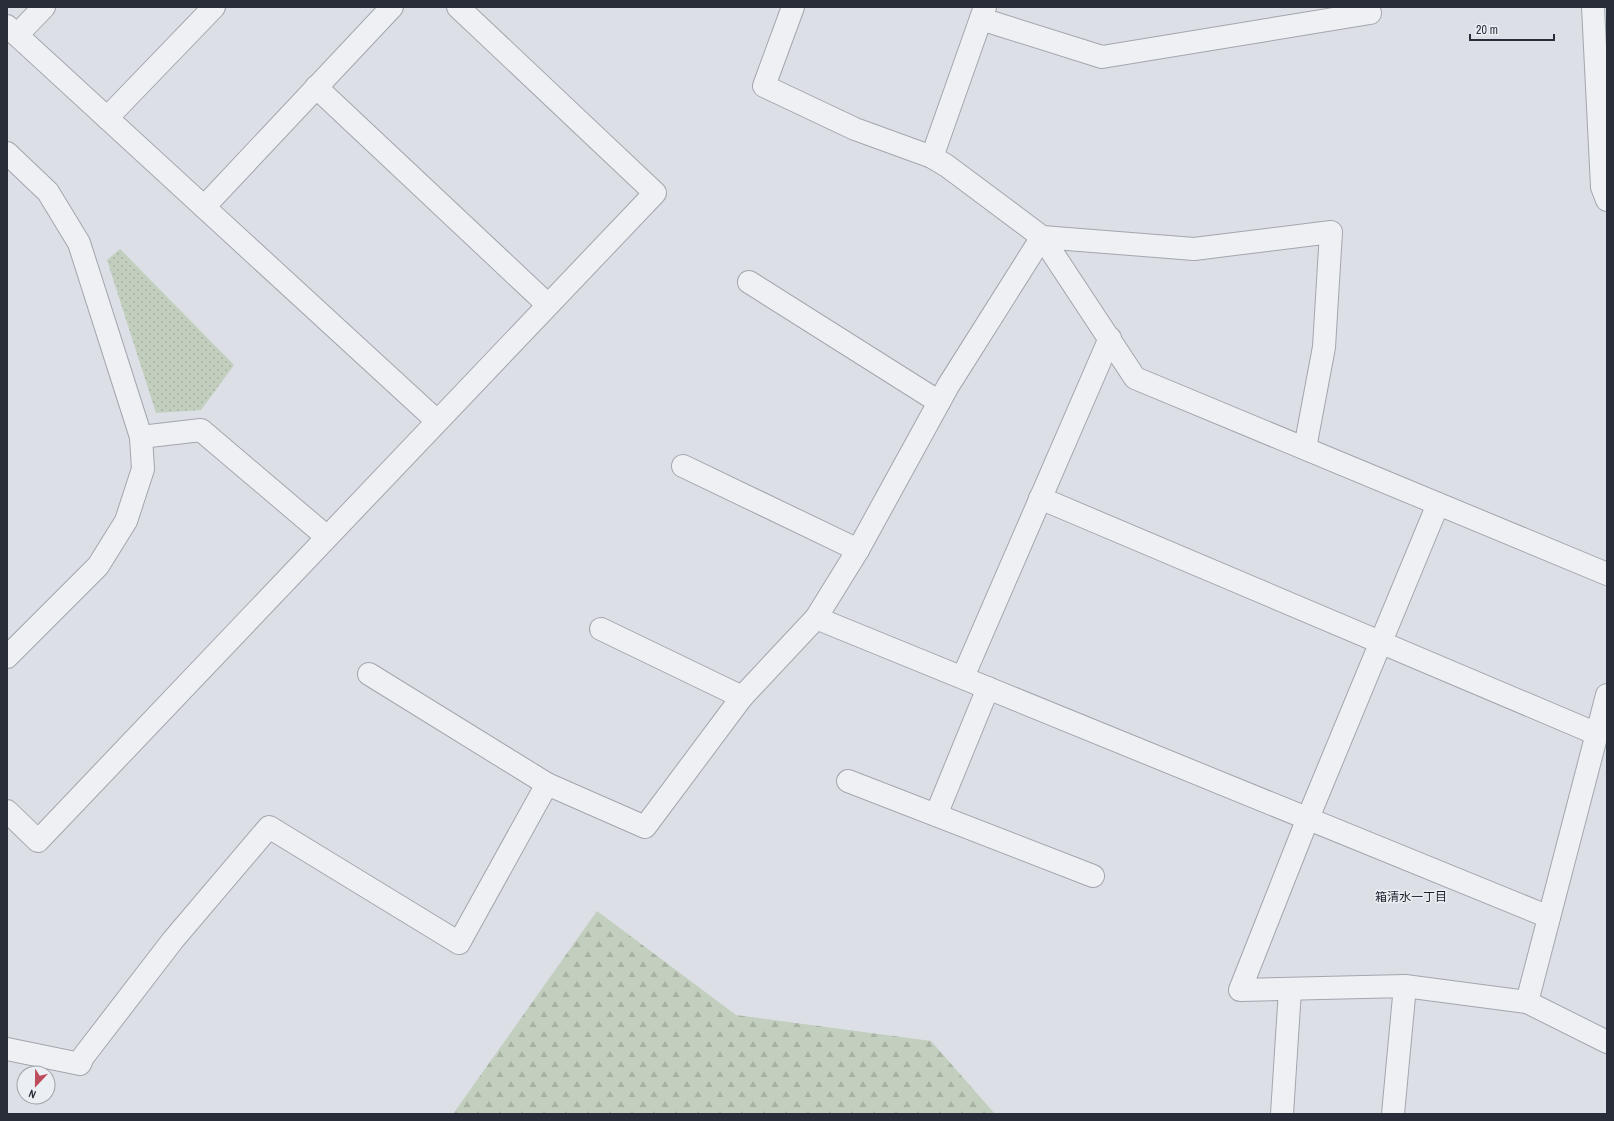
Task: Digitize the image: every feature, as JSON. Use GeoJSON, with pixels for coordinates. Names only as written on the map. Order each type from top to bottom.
{"type":"FeatureCollection","features":[{"type":"Feature","properties":{"kind":"street"},"geometry":{"type":"LineString","coordinates":[[44,7],[12,30],[437,421]]}},
{"type":"Feature","properties":{"kind":"street"},"geometry":{"type":"LineString","coordinates":[[107,118],[214,7]]}},
{"type":"Feature","properties":{"kind":"street"},"geometry":{"type":"LineString","coordinates":[[204,207],[392,7]]}},
{"type":"Feature","properties":{"kind":"street"},"geometry":{"type":"LineString","coordinates":[[7,811],[38,841],[655,193],[458,7]]}},
{"type":"Feature","properties":{"kind":"street"},"geometry":{"type":"LineString","coordinates":[[793,7],[764,86],[855,129],[932,158],[947,166],[1042,237],[1135,378],[1607,574]]}},
{"type":"Feature","properties":{"kind":"street"},"geometry":{"type":"LineString","coordinates":[[1593,7],[1602,187],[1607,200]]}},
{"type":"Feature","properties":{"kind":"street"},"geometry":{"type":"LineString","coordinates":[[932,158],[983,13],[1102,57],[1370,13]]}},
{"type":"Feature","properties":{"kind":"street"},"geometry":{"type":"LineString","coordinates":[[316,87],[548,305]]}},
{"type":"Feature","properties":{"kind":"street"},"geometry":{"type":"LineString","coordinates":[[7,153],[48,192],[79,243],[141,437],[143,469],[126,522],[98,566],[7,657]]}},
{"type":"Feature","properties":{"kind":"street"},"geometry":{"type":"LineString","coordinates":[[1042,237],[1194,249],[1331,232],[1324,347],[1305,448]]}},
{"type":"Feature","properties":{"kind":"street"},"geometry":{"type":"LineString","coordinates":[[370,674],[547,784],[645,827],[742,698],[816,618],[858,550],[939,402],[1042,237]]}},
{"type":"Feature","properties":{"kind":"street"},"geometry":{"type":"LineString","coordinates":[[749,282],[939,402]]}},
{"type":"Feature","properties":{"kind":"street"},"geometry":{"type":"LineString","coordinates":[[962,677],[1110,338]]}},
{"type":"Feature","properties":{"kind":"street"},"geometry":{"type":"LineString","coordinates":[[141,437],[201,430],[327,537]]}},
{"type":"Feature","properties":{"kind":"street"},"geometry":{"type":"LineString","coordinates":[[683,466],[858,550]]}},
{"type":"Feature","properties":{"kind":"street"},"geometry":{"type":"LineString","coordinates":[[1040,498],[1597,734]]}},
{"type":"Feature","properties":{"kind":"street"},"geometry":{"type":"LineString","coordinates":[[1438,504],[1308,818],[1240,990],[1290,990],[1405,986],[1527,1002],[1607,1042]]}},
{"type":"Feature","properties":{"kind":"street"},"geometry":{"type":"LineString","coordinates":[[816,618],[1549,917]]}},
{"type":"Feature","properties":{"kind":"street"},"geometry":{"type":"LineString","coordinates":[[601,629],[742,698]]}},
{"type":"Feature","properties":{"kind":"street"},"geometry":{"type":"LineString","coordinates":[[936,815],[988,688]]}},
{"type":"Feature","properties":{"kind":"street"},"geometry":{"type":"LineString","coordinates":[[1527,1002],[1607,695]]}},
{"type":"Feature","properties":{"kind":"street"},"geometry":{"type":"LineString","coordinates":[[848,781],[1093,876]]}},
{"type":"Feature","properties":{"kind":"street"},"geometry":{"type":"LineString","coordinates":[[7,1049],[80,1064],[83,1057],[173,940],[269,827],[459,943],[547,784]]}},
{"type":"Feature","properties":{"kind":"street"},"geometry":{"type":"LineString","coordinates":[[1393,1114],[1405,986]]}},
{"type":"Feature","properties":{"kind":"street"},"geometry":{"type":"LineString","coordinates":[[1282,1114],[1290,990]]}},
{"type":"Feature","properties":{"kind":"green space"},"geometry":{"type":"Polygon","coordinates":[[[120,249],[234,365],[201,410],[156,413],[107,260],[120,249]]]}},
{"type":"Feature","properties":{"kind":"green space"},"geometry":{"type":"Polygon","coordinates":[[[597,911],[736,1015],[931,1041],[995,1114],[453,1114],[597,911]]]}},
{"type":"Feature","properties":{"kind":"district","name":"箱清水一丁目"},"geometry":{"type":"Point","coordinates":[1411,897]}}]}
